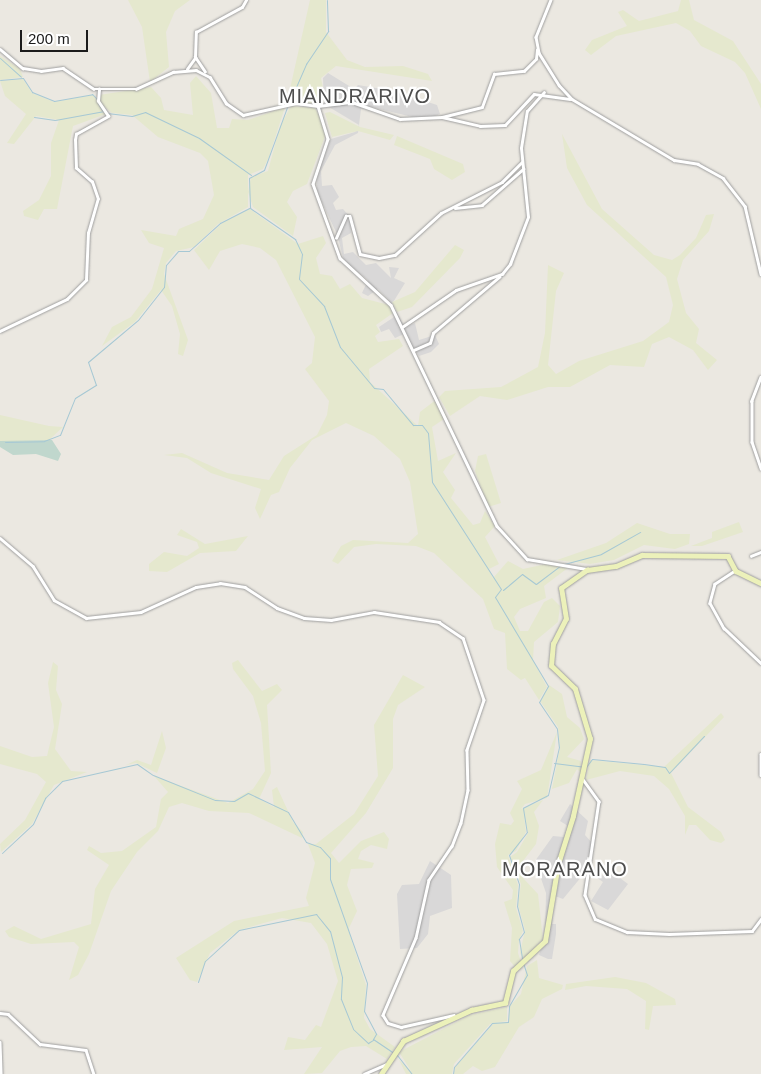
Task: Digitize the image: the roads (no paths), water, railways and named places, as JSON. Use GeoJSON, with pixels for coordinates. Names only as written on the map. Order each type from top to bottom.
{"type":"FeatureCollection","features":[{"type":"Feature","properties":{"kind":"street"},"geometry":{"type":"LineString","coordinates":[[0,48],[23,68],[41,71],[63,68],[84,86],[99,89],[144,87],[186,70],[195,57],[196,32],[242,8],[246,0]]}},
{"type":"Feature","properties":{"kind":"street"},"geometry":{"type":"LineString","coordinates":[[195,57],[226,103],[240,114],[263,114],[289,104],[318,106],[352,102],[400,119],[442,117],[482,107],[494,74],[524,71],[536,59],[536,37],[551,0]]}},
{"type":"Feature","properties":{"kind":"street"},"geometry":{"type":"LineString","coordinates":[[537,48],[572,99]]}},
{"type":"Feature","properties":{"kind":"street"},"geometry":{"type":"LineString","coordinates":[[186,70],[206,74]]}},
{"type":"Feature","properties":{"kind":"street"},"geometry":{"type":"LineString","coordinates":[[0,331],[67,300],[86,280],[88,233],[98,199],[92,182],[76,168],[75,140],[76,134],[108,113],[100,106],[99,89]]}},
{"type":"Feature","properties":{"kind":"street"},"geometry":{"type":"LineString","coordinates":[[442,117],[480,126],[505,125],[525,99],[544,92],[572,99],[674,160],[698,164],[723,178],[747,212],[761,274]]}},
{"type":"Feature","properties":{"kind":"street"},"geometry":{"type":"LineString","coordinates":[[414,350],[430,343],[433,333],[502,274],[528,217],[523,168],[527,112],[534,98],[544,92]]}},
{"type":"Feature","properties":{"kind":"street"},"geometry":{"type":"LineString","coordinates":[[318,106],[328,139],[313,184],[346,267],[387,299],[458,436],[483,503],[498,526],[526,560],[564,564],[587,570]]}},
{"type":"Feature","properties":{"kind":"street"},"geometry":{"type":"LineString","coordinates":[[336,239],[346,216],[350,216],[360,254],[379,258],[395,255],[451,208],[502,182],[523,160]]}},
{"type":"Feature","properties":{"kind":"street"},"geometry":{"type":"LineString","coordinates":[[451,208],[482,205],[511,184],[523,168]]}},
{"type":"Feature","properties":{"kind":"street"},"geometry":{"type":"LineString","coordinates":[[402,327],[456,290],[502,274]]}},
{"type":"Feature","properties":{"kind":"street"},"geometry":{"type":"LineString","coordinates":[[761,377],[752,401],[752,442],[761,468]]}},
{"type":"Feature","properties":{"kind":"street"},"geometry":{"type":"LineString","coordinates":[[0,538],[33,566],[54,600],[86,618],[141,612],[196,587],[220,583],[244,587],[277,608],[304,618],[331,620],[374,612],[439,622],[463,638],[484,700],[467,750],[468,790],[461,823],[426,887],[416,938],[383,1015],[392,1025],[414,1026],[504,1003],[513,971],[527,962],[546,941],[558,864],[582,778],[590,739],[575,689],[557,676],[550,658],[566,619],[559,592],[569,579],[587,570],[616,566],[642,555],[728,556],[736,571],[761,583]]}},
{"type":"Feature","properties":{"kind":"street"},"geometry":{"type":"LineString","coordinates":[[751,556],[761,552]]}},
{"type":"Feature","properties":{"kind":"street"},"geometry":{"type":"LineString","coordinates":[[736,571],[716,584],[710,603],[724,628],[761,663]]}},
{"type":"Feature","properties":{"kind":"street"},"geometry":{"type":"LineString","coordinates":[[761,754],[761,775]]}},
{"type":"Feature","properties":{"kind":"street"},"geometry":{"type":"LineString","coordinates":[[582,778],[599,801],[585,896],[595,918],[627,932],[670,934],[752,931],[761,920]]}},
{"type":"Feature","properties":{"kind":"street"},"geometry":{"type":"LineString","coordinates":[[381,1074],[386,1064],[404,1041],[471,1010]]}},
{"type":"Feature","properties":{"kind":"street"},"geometry":{"type":"LineString","coordinates":[[0,1013],[8,1014],[40,1044],[86,1050],[94,1074]]}},
{"type":"Feature","properties":{"kind":"street"},"geometry":{"type":"LineString","coordinates":[[0,1042],[1,1074]]}},
{"type":"Feature","properties":{"kind":"street"},"geometry":{"type":"LineString","coordinates":[[364,1074],[386,1064]]}},
{"type":"Feature","properties":{"kind":"waterway"},"geometry":{"type":"LineString","coordinates":[[289,103],[306,64],[328,31],[327,0]]}},
{"type":"Feature","properties":{"kind":"waterway"},"geometry":{"type":"LineString","coordinates":[[0,58],[21,77]]}},
{"type":"Feature","properties":{"kind":"waterway"},"geometry":{"type":"LineString","coordinates":[[0,80],[23,78],[32,92],[54,101],[92,94],[97,99]]}},
{"type":"Feature","properties":{"kind":"waterway"},"geometry":{"type":"LineString","coordinates":[[98,103],[102,110]]}},
{"type":"Feature","properties":{"kind":"waterway"},"geometry":{"type":"LineString","coordinates":[[250,207],[249,178],[264,170],[287,107]]}},
{"type":"Feature","properties":{"kind":"waterway"},"geometry":{"type":"LineString","coordinates":[[34,117],[55,120],[104,111]]}},
{"type":"Feature","properties":{"kind":"waterway"},"geometry":{"type":"LineString","coordinates":[[107,113],[132,116],[145,112],[199,138],[251,175]]}},
{"type":"Feature","properties":{"kind":"waterway"},"geometry":{"type":"LineString","coordinates":[[5,442],[44,441],[60,435],[75,398],[96,385],[88,362],[138,320],[164,287],[166,265],[178,251],[189,251],[220,223],[250,208],[295,239],[302,254],[299,279],[324,306],[340,347],[374,388],[383,389],[413,425],[422,425],[428,433],[432,482],[501,589],[495,597],[548,686],[539,702],[557,729],[559,747],[548,795],[523,808],[527,832],[509,855],[519,884],[517,906],[524,932],[519,939],[522,959]]}},
{"type":"Feature","properties":{"kind":"waterway"},"geometry":{"type":"LineString","coordinates":[[564,564],[601,554],[640,532]]}},
{"type":"Feature","properties":{"kind":"waterway"},"geometry":{"type":"LineString","coordinates":[[503,590],[522,574],[536,584],[560,566]]}},
{"type":"Feature","properties":{"kind":"waterway"},"geometry":{"type":"LineString","coordinates":[[554,763],[586,767],[592,759],[665,767],[669,773],[704,736]]}},
{"type":"Feature","properties":{"kind":"waterway"},"geometry":{"type":"LineString","coordinates":[[2,853],[33,824],[45,798],[62,781],[137,764],[153,775],[215,800],[234,801],[248,793],[288,812],[306,842],[320,847],[330,858],[330,879],[367,983],[364,1011],[376,1034],[373,1039],[397,1055],[412,1074]]}},
{"type":"Feature","properties":{"kind":"waterway"},"geometry":{"type":"LineString","coordinates":[[198,982],[205,961],[239,930],[316,914],[330,931],[342,977],[341,999],[353,1029],[368,1043],[373,1040]]}},
{"type":"Feature","properties":{"kind":"waterway"},"geometry":{"type":"LineString","coordinates":[[453,1074],[454,1067],[492,1023],[508,1022],[509,1006],[527,975],[523,963]]}},
{"type":"Feature","properties":{"kind":"district","name":"MIANDRARIVO"},"geometry":{"type":"Point","coordinates":[355,96]}},
{"type":"Feature","properties":{"kind":"district","name":"MORARANO"},"geometry":{"type":"Point","coordinates":[565,869]}}]}
